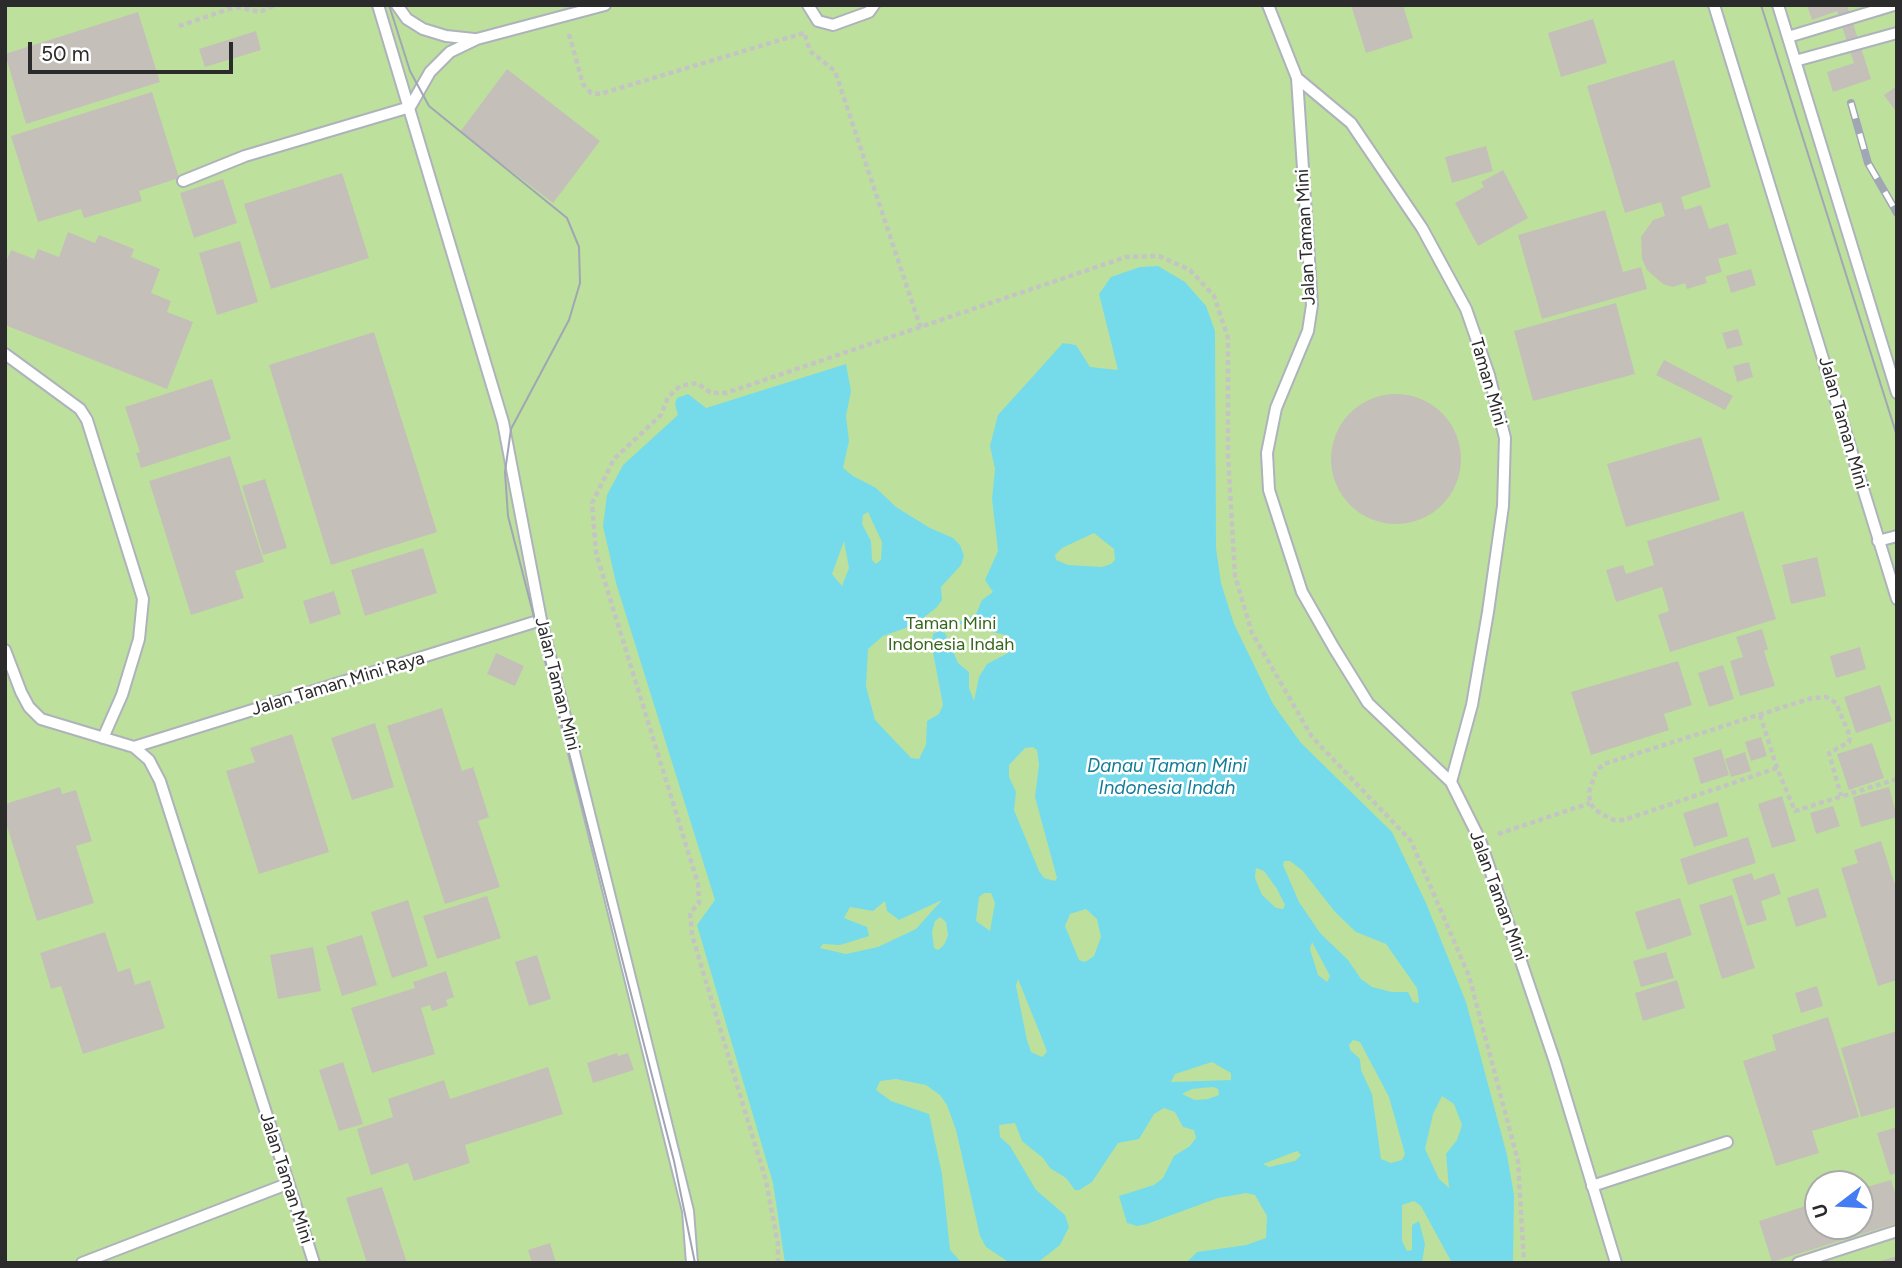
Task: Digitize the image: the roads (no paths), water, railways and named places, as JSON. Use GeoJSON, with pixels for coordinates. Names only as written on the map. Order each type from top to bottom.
{"type":"FeatureCollection","features":[{"type":"Feature","properties":{"kind":"lane","name":"Jalan Taman Mini"},"geometry":{"type":"LineString","coordinates":[[378,5],[503,422],[541,620],[688,1212],[692,1263]]}},
{"type":"Feature","properties":{"kind":"lane"},"geometry":{"type":"LineString","coordinates":[[397,5],[407,19],[423,29],[446,36],[477,39]]}},
{"type":"Feature","properties":{"kind":"lane"},"geometry":{"type":"LineString","coordinates":[[183,181],[245,156],[410,107],[430,72],[450,52],[477,39],[605,5]]}},
{"type":"Feature","properties":{"kind":"lane"},"geometry":{"type":"LineString","coordinates":[[808,5],[818,22],[832,25],[869,12],[874,5]]}},
{"type":"Feature","properties":{"kind":"lane","name":"Jalan Taman Mini"},"geometry":{"type":"LineString","coordinates":[[1268,5],[1297,78],[1312,305],[1308,331],[1276,408],[1267,453],[1269,490],[1302,592],[1341,659],[1368,703],[1451,782],[1480,839],[1555,1062],[1616,1263]]}},
{"type":"Feature","properties":{"kind":"lane","name":"Jalan Taman Mini"},"geometry":{"type":"LineString","coordinates":[[1714,5],[1897,599]]}},
{"type":"Feature","properties":{"kind":"lane"},"geometry":{"type":"LineString","coordinates":[[1778,5],[1897,393]]}},
{"type":"Feature","properties":{"kind":"lane"},"geometry":{"type":"LineString","coordinates":[[1788,37],[1894,5]]}},
{"type":"Feature","properties":{"kind":"lane"},"geometry":{"type":"LineString","coordinates":[[1795,61],[1897,33]]}},
{"type":"Feature","properties":{"kind":"lane","name":"Taman Mini"},"geometry":{"type":"LineString","coordinates":[[1297,78],[1350,123],[1422,228],[1466,309],[1489,375],[1505,438],[1503,506],[1488,612],[1472,705],[1451,782]]}},
{"type":"Feature","properties":{"kind":"lane"},"geometry":{"type":"LineString","coordinates":[[5,354],[68,399],[87,420],[143,599],[139,639],[129,673],[103,738]]}},
{"type":"Feature","properties":{"kind":"lane"},"geometry":{"type":"LineString","coordinates":[[1878,541],[1897,536]]}},
{"type":"Feature","properties":{"kind":"lane","name":"Jalan Taman Mini Raya"},"geometry":{"type":"LineString","coordinates":[[134,747],[541,620]]}},
{"type":"Feature","properties":{"kind":"lane"},"geometry":{"type":"LineString","coordinates":[[5,650],[25,700],[41,719],[134,747]]}},
{"type":"Feature","properties":{"kind":"lane","name":"Jalan Taman Mini"},"geometry":{"type":"LineString","coordinates":[[134,747],[149,760],[160,780],[314,1263]]}},
{"type":"Feature","properties":{"kind":"lane"},"geometry":{"type":"LineString","coordinates":[[1592,1186],[1727,1142]]}},
{"type":"Feature","properties":{"kind":"lane"},"geometry":{"type":"LineString","coordinates":[[82,1263],[287,1184]]}},
{"type":"Feature","properties":{"kind":"lane"},"geometry":{"type":"LineString","coordinates":[[1798,1263],[1897,1231]]}},
{"type":"Feature","properties":{"kind":"water","name":"Danau Taman Mini Indonesia Indah"},"geometry":{"type":"Polygon","coordinates":[[[1158,266],[1185,282],[1206,306],[1215,331],[1216,548],[1221,583],[1234,624],[1273,704],[1301,743],[1392,832],[1426,903],[1466,1002],[1507,1155],[1514,1195],[1513,1263],[1452,1263],[1421,1206],[1414,1201],[1402,1205],[1402,1241],[1407,1251],[1412,1250],[1412,1225],[1419,1221],[1425,1244],[1422,1263],[1186,1263],[1197,1252],[1246,1245],[1266,1238],[1267,1216],[1255,1195],[1246,1193],[1218,1198],[1147,1224],[1137,1226],[1127,1223],[1119,1196],[1154,1185],[1163,1178],[1174,1156],[1190,1146],[1196,1138],[1194,1130],[1183,1127],[1175,1112],[1164,1108],[1154,1114],[1139,1139],[1118,1143],[1092,1182],[1079,1190],[1075,1190],[1066,1178],[1050,1168],[1043,1158],[1022,1141],[1015,1123],[999,1125],[1000,1137],[1010,1146],[1036,1190],[1065,1215],[1069,1227],[1060,1245],[1037,1263],[1010,1263],[986,1247],[980,1236],[956,1130],[947,1105],[940,1095],[926,1085],[896,1079],[880,1081],[876,1090],[891,1101],[929,1114],[942,1174],[950,1250],[962,1263],[785,1263],[773,1183],[697,925],[715,900],[616,583],[603,526],[607,495],[623,465],[678,415],[675,404],[677,398],[688,394],[706,408],[846,364],[851,391],[846,416],[849,441],[843,468],[876,488],[896,507],[930,528],[953,538],[960,545],[964,556],[961,565],[941,587],[942,600],[936,608],[914,625],[883,636],[868,649],[866,686],[875,720],[911,758],[919,759],[926,745],[927,721],[939,714],[943,705],[932,647],[933,634],[939,631],[945,633],[958,663],[969,672],[969,688],[974,701],[979,677],[987,664],[1008,653],[1013,645],[1011,639],[1005,635],[957,623],[976,614],[982,600],[993,592],[985,580],[998,551],[992,499],[995,469],[990,446],[998,415],[1063,343],[1076,345],[1090,367],[1118,370],[1099,294],[1111,277],[1140,267],[1158,266]],[[868,512],[863,515],[862,524],[871,541],[872,560],[876,564],[881,560],[882,542],[868,512]],[[1094,533],[1062,548],[1055,555],[1056,560],[1068,565],[1102,567],[1115,560],[1114,549],[1094,533]],[[844,541],[832,574],[842,586],[849,568],[844,541]],[[1033,747],[1025,748],[1009,765],[1009,777],[1016,792],[1014,810],[1039,871],[1044,878],[1055,881],[1057,878],[1035,797],[1039,765],[1037,750],[1033,747]],[[1284,861],[1283,865],[1299,902],[1320,933],[1348,960],[1361,979],[1372,987],[1392,992],[1408,992],[1413,1002],[1419,1003],[1417,988],[1386,944],[1356,932],[1335,912],[1303,871],[1290,861],[1284,861]],[[1256,868],[1255,878],[1262,895],[1276,908],[1283,909],[1285,905],[1264,871],[1256,868]],[[984,893],[979,897],[976,921],[990,931],[995,903],[991,893],[984,893]],[[942,900],[899,920],[887,911],[885,901],[873,911],[850,907],[844,918],[867,927],[869,936],[840,945],[823,944],[820,948],[846,954],[878,947],[916,929],[942,900]],[[1086,909],[1070,914],[1065,926],[1079,960],[1085,962],[1094,956],[1101,937],[1097,919],[1086,909]],[[940,917],[935,921],[932,932],[934,948],[938,950],[944,945],[948,935],[946,922],[940,917]],[[1312,942],[1310,949],[1318,975],[1327,982],[1330,976],[1312,942]],[[1018,979],[1016,986],[1031,1052],[1042,1057],[1047,1052],[1018,979]],[[1353,1040],[1349,1045],[1350,1050],[1360,1059],[1361,1070],[1372,1094],[1381,1159],[1391,1163],[1402,1160],[1405,1154],[1389,1097],[1360,1042],[1353,1040]],[[1212,1062],[1175,1074],[1171,1082],[1231,1080],[1231,1073],[1212,1062]],[[1192,1089],[1182,1094],[1195,1100],[1219,1095],[1218,1089],[1192,1089]],[[1442,1096],[1433,1114],[1425,1149],[1439,1179],[1449,1188],[1446,1154],[1457,1140],[1462,1125],[1454,1104],[1442,1096]],[[1297,1151],[1263,1164],[1269,1167],[1295,1161],[1301,1155],[1297,1151]]]}},
{"type":"Feature","properties":{"kind":"tram line"},"geometry":{"type":"LineString","coordinates":[[389,5],[410,71],[429,106],[567,218],[579,247],[580,283],[569,320],[511,429],[505,472],[508,516],[674,1161],[695,1263]]}},
{"type":"Feature","properties":{"kind":"tram line"},"geometry":{"type":"LineString","coordinates":[[1761,5],[1897,436]]}},
{"type":"Feature","properties":{"kind":"railway"},"geometry":{"type":"LineString","coordinates":[[1851,103],[1868,163],[1897,213]]}},
{"type":"Feature","properties":{"kind":"park label","name":"Taman Mini Indonesia Indah"},"geometry":{"type":"Point","coordinates":[951,634]}}]}
